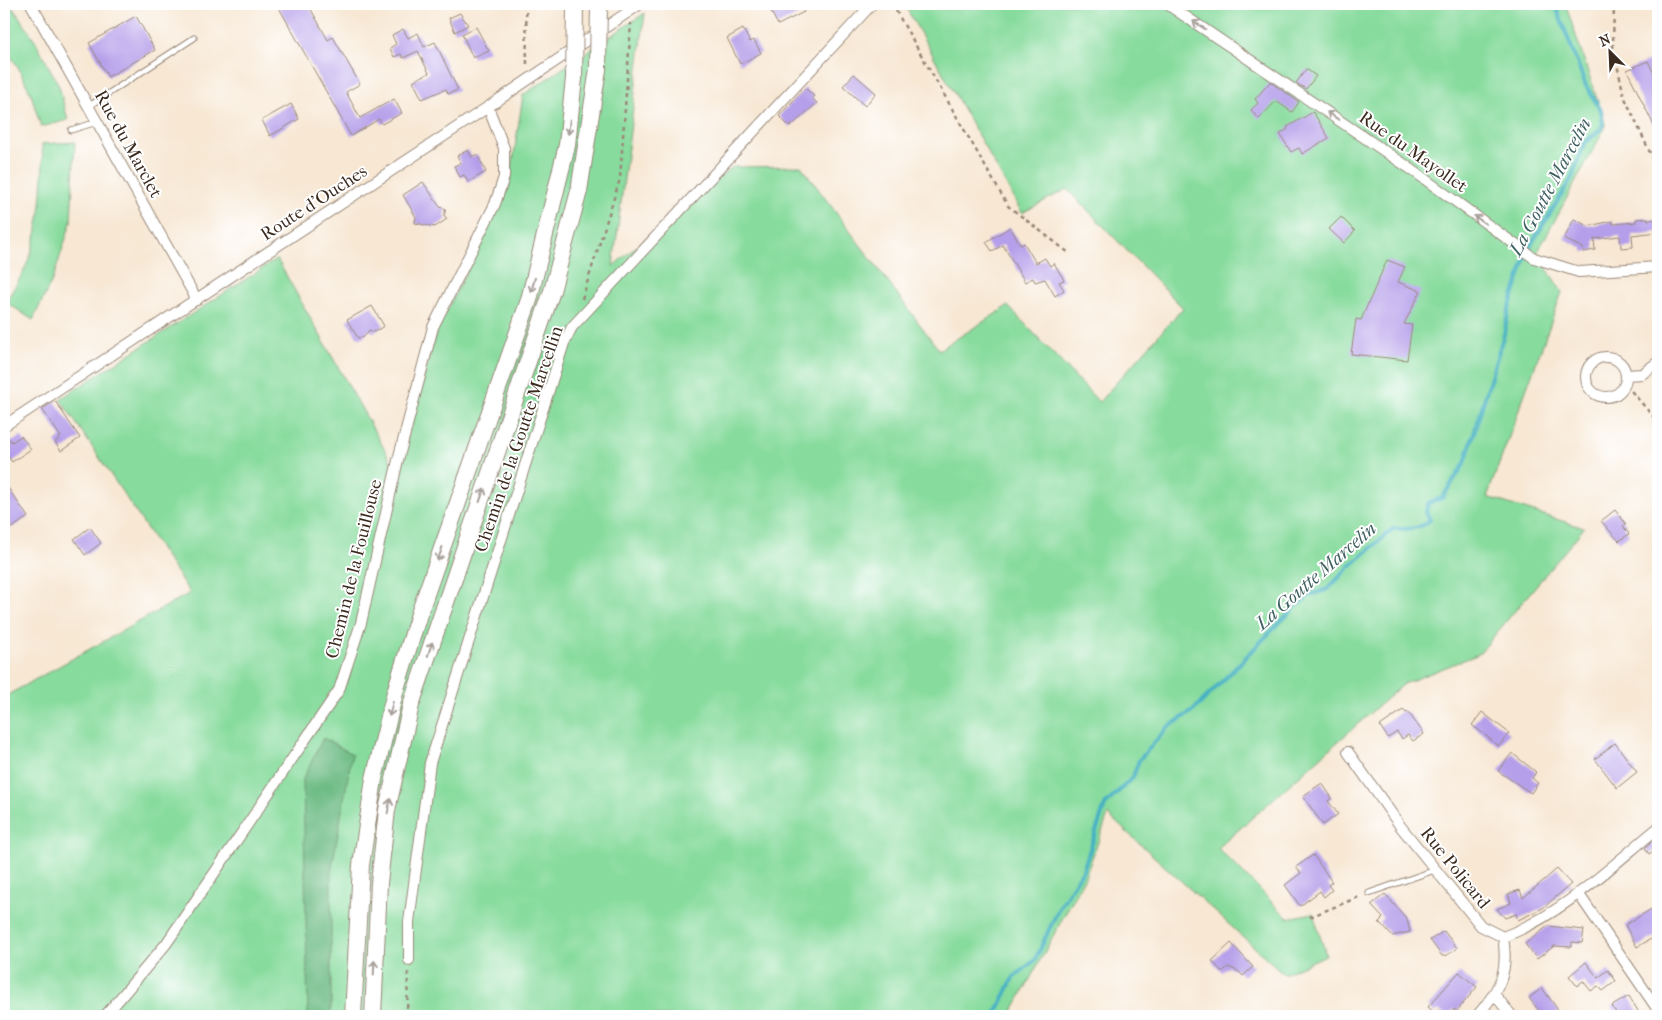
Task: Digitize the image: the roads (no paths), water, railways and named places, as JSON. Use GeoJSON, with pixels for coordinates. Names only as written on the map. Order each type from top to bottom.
{"type":"FeatureCollection","features":[{"type":"Feature","properties":{"kind":"main road"},"geometry":{"type":"LineString","coordinates":[[353,1016],[361,866],[374,779],[395,692],[419,614],[529,300],[567,145],[574,78],[575,4]]}},
{"type":"Feature","properties":{"kind":"main road"},"geometry":{"type":"LineString","coordinates":[[373,1016],[379,883],[387,810],[411,705],[552,291],[578,191],[598,69],[599,4]]}},
{"type":"Feature","properties":{"kind":"street","name":"Rue du Marclet"},"geometry":{"type":"LineString","coordinates":[[31,4],[197,300]]}},
{"type":"Feature","properties":{"kind":"street","name":"Chemin de la Goutte Marcellin"},"geometry":{"type":"LineString","coordinates":[[408,960],[409,922],[430,763],[564,343],[572,326],[872,4]]}},
{"type":"Feature","properties":{"kind":"street","name":"Rue du Mayollet"},"geometry":{"type":"LineString","coordinates":[[1167,4],[1408,167],[1537,260],[1579,272],[1658,267]]}},
{"type":"Feature","properties":{"kind":"street","name":"Route d'Ouches"},"geometry":{"type":"LineString","coordinates":[[4,426],[488,107],[636,6]]}},
{"type":"Feature","properties":{"kind":"street","name":"Chemin de la Fouillouse"},"geometry":{"type":"LineString","coordinates":[[105,1016],[166,944],[339,690],[361,623],[398,460],[433,327],[495,204],[504,177],[504,148],[488,107]]}},
{"type":"Feature","properties":{"kind":"street"},"geometry":{"type":"LineString","coordinates":[[1626,380],[1642,374],[1658,362]]}},
{"type":"Feature","properties":{"kind":"street","name":"Rue Policard"},"geometry":{"type":"LineString","coordinates":[[1348,752],[1401,827],[1480,926],[1503,936]]}},
{"type":"Feature","properties":{"kind":"street"},"geometry":{"type":"LineString","coordinates":[[1477,1016],[1494,994],[1507,957],[1503,936],[1529,927],[1578,893],[1658,828]]}},
{"type":"Feature","properties":{"kind":"street"},"geometry":{"type":"LineString","coordinates":[[1578,893],[1658,1010]]}},
{"type":"Feature","properties":{"kind":"street"},"geometry":{"type":"LineString","coordinates":[[1494,994],[1512,1016]]}},
{"type":"Feature","properties":{"kind":"lane"},"geometry":{"type":"LineString","coordinates":[[88,106],[194,38]]}},
{"type":"Feature","properties":{"kind":"lane"},"geometry":{"type":"LineString","coordinates":[[72,130],[97,122]]}},
{"type":"Feature","properties":{"kind":"lane"},"geometry":{"type":"LineString","coordinates":[[1369,893],[1435,870]]}},
{"type":"Feature","properties":{"kind":"waterway","name":"La Goutte Marcelin"},"geometry":{"type":"LineString","coordinates":[[995,1016],[1013,978],[1035,960],[1059,908],[1083,870],[1105,805],[1133,777],[1139,760],[1168,727],[1193,711],[1295,607],[1310,595],[1328,589],[1348,568],[1394,528],[1413,528],[1427,523],[1430,520],[1426,512],[1428,503],[1442,498],[1465,463],[1504,334],[1509,309],[1529,248],[1571,179],[1585,143],[1601,129],[1603,123],[1601,110],[1586,86],[1555,4]]}}]}
